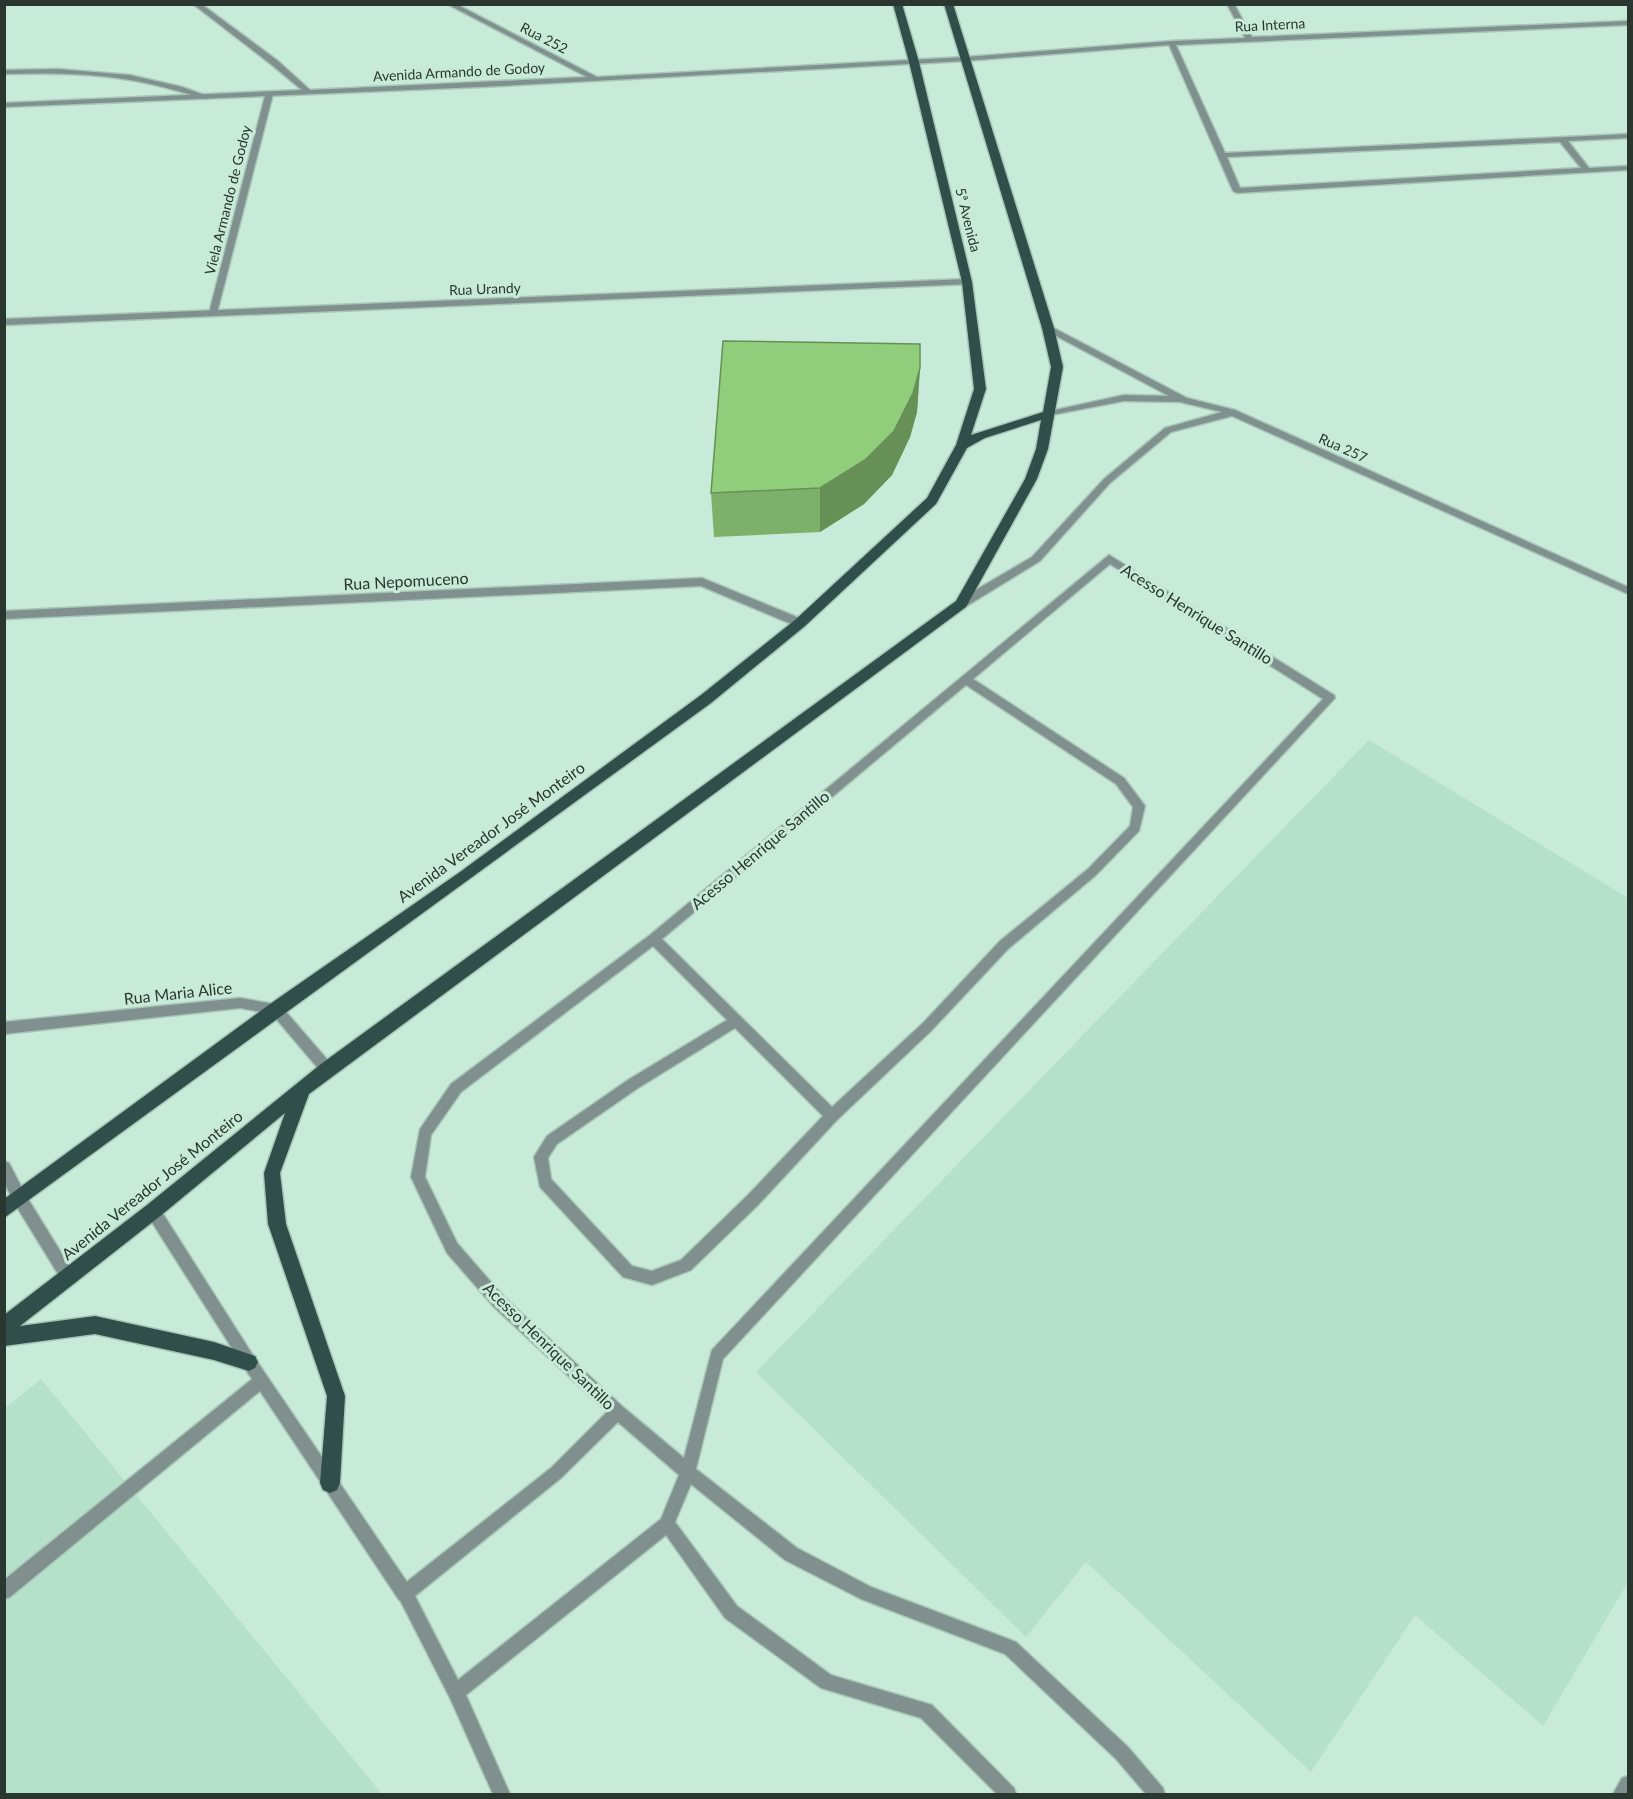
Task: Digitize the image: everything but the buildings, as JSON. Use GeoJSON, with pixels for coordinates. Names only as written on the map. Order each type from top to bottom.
{"type":"FeatureCollection","features":[{"type":"Feature","properties":{"kind":"main road","name":"5ª Avenida"},"geometry":{"type":"LineString","coordinates":[[897,4],[914,62],[967,282],[980,389],[962,445]]}},
{"type":"Feature","properties":{"kind":"main road"},"geometry":{"type":"LineString","coordinates":[[948,4],[1048,328],[1057,367],[1049,414],[981,435],[962,445]]}},
{"type":"Feature","properties":{"kind":"main road","name":"Avenida Vereador José Monteiro"},"geometry":{"type":"LineString","coordinates":[[4,1327],[153,1211],[327,1069],[961,604],[1031,479],[1042,449],[1049,414]]}},
{"type":"Feature","properties":{"kind":"main road","name":"Avenida Vereador José Monteiro"},"geometry":{"type":"LineString","coordinates":[[4,1209],[276,1009],[465,876],[706,699],[800,623],[932,501],[962,445]]}},
{"type":"Feature","properties":{"kind":"main road"},"geometry":{"type":"LineString","coordinates":[[302,1090],[272,1173],[277,1224],[336,1396],[330,1483]]}},
{"type":"Feature","properties":{"kind":"main road"},"geometry":{"type":"LineString","coordinates":[[4,1337],[95,1325],[214,1351],[249,1362]]}},
{"type":"Feature","properties":{"kind":"street"},"geometry":{"type":"LineString","coordinates":[[196,4],[275,63],[308,92]]}},
{"type":"Feature","properties":{"kind":"street","name":"Rua 252"},"geometry":{"type":"LineString","coordinates":[[450,4],[595,78]]}},
{"type":"Feature","properties":{"kind":"street"},"geometry":{"type":"LineString","coordinates":[[1230,4],[1250,39]]}},
{"type":"Feature","properties":{"kind":"street","name":"Rua Interna"},"geometry":{"type":"LineString","coordinates":[[914,62],[1172,43],[1629,23]]}},
{"type":"Feature","properties":{"kind":"street"},"geometry":{"type":"LineString","coordinates":[[1172,43],[1237,190],[1629,168]]}},
{"type":"Feature","properties":{"kind":"street","name":"Avenida Armando de Godoy"},"geometry":{"type":"LineString","coordinates":[[4,105],[914,62]]}},
{"type":"Feature","properties":{"kind":"street"},"geometry":{"type":"LineString","coordinates":[[4,72],[70,70],[137,77],[206,97]]}},
{"type":"Feature","properties":{"kind":"street","name":"Viela Armando de Godoy"},"geometry":{"type":"LineString","coordinates":[[213,313],[269,94]]}},
{"type":"Feature","properties":{"kind":"street"},"geometry":{"type":"LineString","coordinates":[[1222,155],[1629,136]]}},
{"type":"Feature","properties":{"kind":"street"},"geometry":{"type":"LineString","coordinates":[[1562,139],[1586,170]]}},
{"type":"Feature","properties":{"kind":"street","name":"Rua Urandy"},"geometry":{"type":"LineString","coordinates":[[4,322],[967,282]]}},
{"type":"Feature","properties":{"kind":"street","name":"Rua 257"},"geometry":{"type":"LineString","coordinates":[[1048,328],[1184,400],[1232,412],[1629,591]]}},
{"type":"Feature","properties":{"kind":"street"},"geometry":{"type":"LineString","coordinates":[[1049,414],[1124,398],[1184,400]]}},
{"type":"Feature","properties":{"kind":"street","name":"Avenida Vereador José Monteiro"},"geometry":{"type":"LineString","coordinates":[[961,604],[1036,559],[1107,482],[1168,430],[1232,412]]}},
{"type":"Feature","properties":{"kind":"street","name":"Acesso Henrique Santillo"},"geometry":{"type":"LineString","coordinates":[[456,1692],[667,1524],[688,1472],[717,1355],[1330,698],[1109,559],[654,939],[456,1088],[425,1133],[418,1177],[452,1248],[499,1302],[618,1412],[688,1472],[791,1554],[867,1593],[1010,1648],[1122,1753],[1157,1794]]}},
{"type":"Feature","properties":{"kind":"street","name":"Rua Nepomuceno"},"geometry":{"type":"LineString","coordinates":[[4,615],[702,582],[800,623]]}},
{"type":"Feature","properties":{"kind":"street"},"geometry":{"type":"LineString","coordinates":[[736,1021],[633,1084],[552,1140],[541,1157],[545,1182],[628,1272],[652,1278],[686,1265],[753,1200],[832,1116],[927,1027],[1004,945],[1092,872],[1135,828],[1139,806],[1120,781],[965,679]]}},
{"type":"Feature","properties":{"kind":"street"},"geometry":{"type":"LineString","coordinates":[[654,939],[832,1116]]}},
{"type":"Feature","properties":{"kind":"street","name":"Rua Maria Alice"},"geometry":{"type":"LineString","coordinates":[[4,1028],[240,1003],[276,1009]]}},
{"type":"Feature","properties":{"kind":"street"},"geometry":{"type":"LineString","coordinates":[[276,1009],[327,1069]]}},
{"type":"Feature","properties":{"kind":"street"},"geometry":{"type":"LineString","coordinates":[[4,1167],[20,1199],[68,1277]]}},
{"type":"Feature","properties":{"kind":"street"},"geometry":{"type":"LineString","coordinates":[[153,1211],[261,1381],[405,1594],[456,1692],[501,1794]]}},
{"type":"Feature","properties":{"kind":"street"},"geometry":{"type":"LineString","coordinates":[[4,1591],[261,1381]]}},
{"type":"Feature","properties":{"kind":"street","name":"Acesso Henrique Santillo"},"geometry":{"type":"LineString","coordinates":[[405,1594],[556,1473],[618,1412]]}},
{"type":"Feature","properties":{"kind":"street"},"geometry":{"type":"LineString","coordinates":[[667,1524],[731,1612],[827,1682],[926,1711],[1008,1794]]}},
{"type":"Feature","properties":{"kind":"street"},"geometry":{"type":"LineString","coordinates":[[1621,1794],[1629,1784]]}},
{"type":"Feature","properties":{"kind":"shaded area"},"geometry":{"type":"Polygon","coordinates":[[[1369,740],[1628,898],[1628,1582],[1543,1726],[1415,1615],[1311,1772],[1086,1562],[1026,1637],[756,1372],[1369,740]]]}},
{"type":"Feature","properties":{"kind":"shaded area"},"geometry":{"type":"Polygon","coordinates":[[[41,1379],[382,1794],[5,1794],[5,1408],[41,1379]]]}}]}
